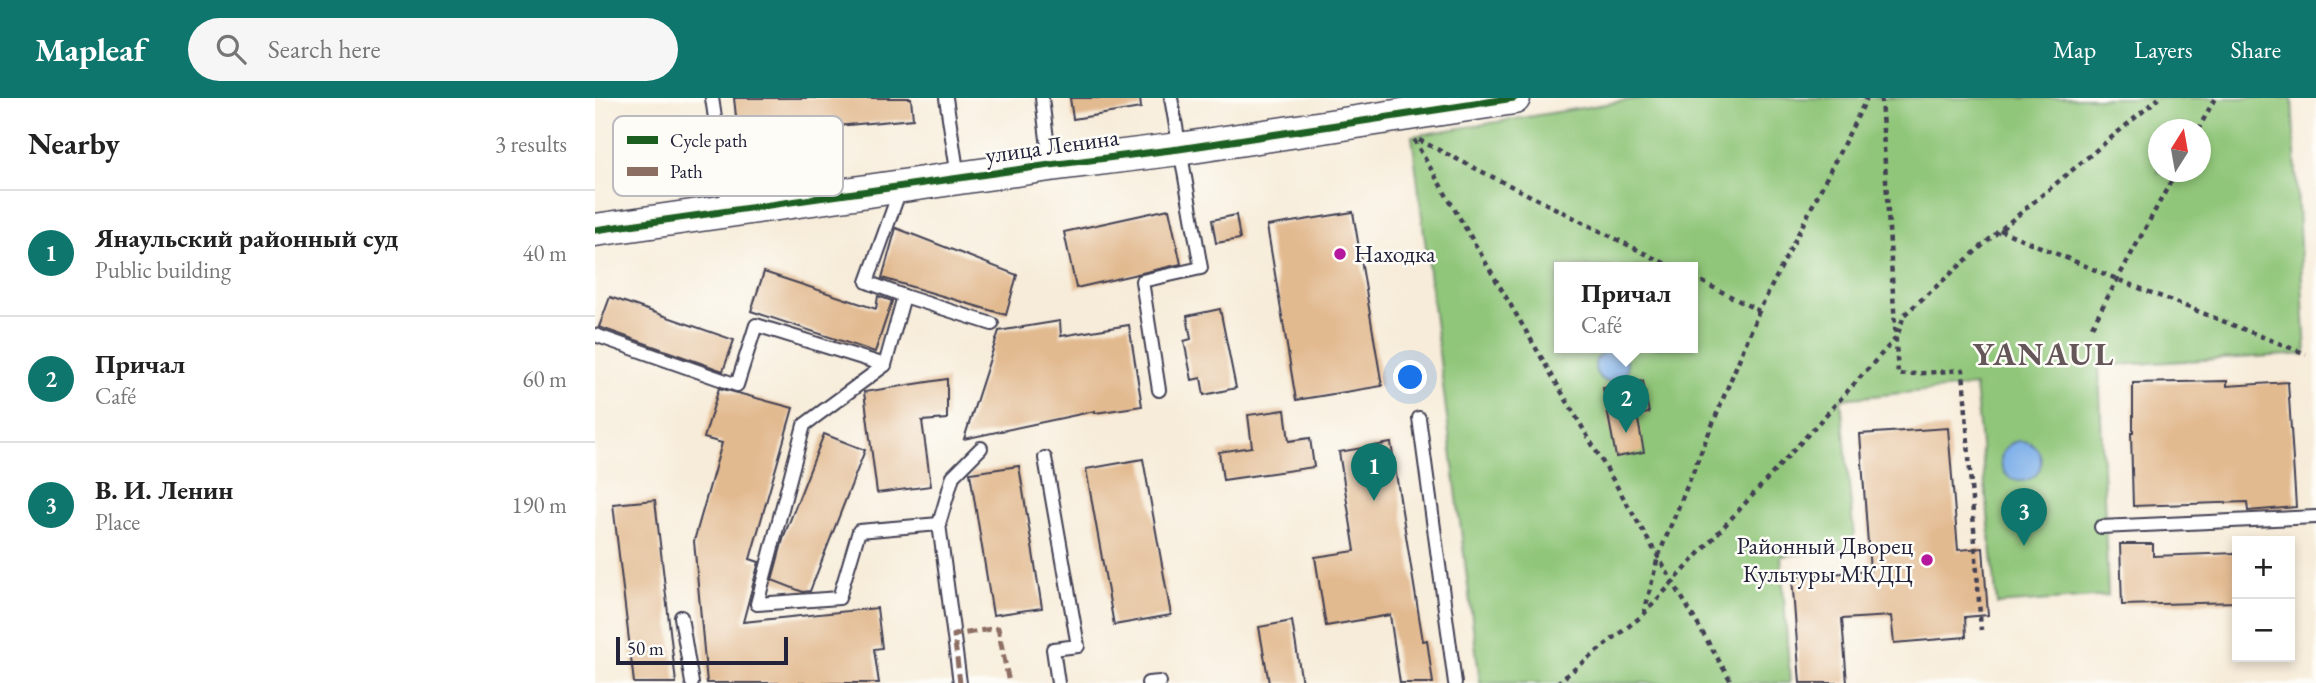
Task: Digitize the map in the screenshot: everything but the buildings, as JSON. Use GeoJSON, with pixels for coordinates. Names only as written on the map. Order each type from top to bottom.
{"type":"FeatureCollection","features":[{"type":"Feature","properties":{"kind":"street","name":"улица Ленина"},"geometry":{"type":"LineString","coordinates":[[843,195],[1179,149],[1388,112],[1514,98]]}},
{"type":"Feature","properties":{"kind":"street","name":"улица Ленина"},"geometry":{"type":"LineString","coordinates":[[595,230],[835,196]]}},
{"type":"Feature","properties":{"kind":"lane"},"geometry":{"type":"LineString","coordinates":[[712,98],[715,116]]}},
{"type":"Feature","properties":{"kind":"lane"},"geometry":{"type":"LineString","coordinates":[[946,98],[958,178]]}},
{"type":"Feature","properties":{"kind":"lane"},"geometry":{"type":"LineString","coordinates":[[1042,98],[1050,165]]}},
{"type":"Feature","properties":{"kind":"lane"},"geometry":{"type":"LineString","coordinates":[[1159,390],[1142,281],[1201,268],[1171,98]]}},
{"type":"Feature","properties":{"kind":"lane"},"geometry":{"type":"LineString","coordinates":[[901,186],[867,282],[992,324]]}},
{"type":"Feature","properties":{"kind":"lane"},"geometry":{"type":"LineString","coordinates":[[727,196],[729,212]]}},
{"type":"Feature","properties":{"kind":"lane"},"geometry":{"type":"LineString","coordinates":[[904,296],[885,365],[804,425],[757,604],[839,598],[859,530],[939,524]]}},
{"type":"Feature","properties":{"kind":"lane"},"geometry":{"type":"LineString","coordinates":[[595,335],[737,385],[756,325],[885,365]]}},
{"type":"Feature","properties":{"kind":"lane"},"geometry":{"type":"LineString","coordinates":[[1419,418],[1455,683]]}},
{"type":"Feature","properties":{"kind":"lane"},"geometry":{"type":"LineString","coordinates":[[960,683],[939,524],[953,476],[981,448]]}},
{"type":"Feature","properties":{"kind":"lane"},"geometry":{"type":"LineString","coordinates":[[1045,458],[1078,646],[1053,649],[1058,683]]}},
{"type":"Feature","properties":{"kind":"lane"},"geometry":{"type":"LineString","coordinates":[[2101,527],[2316,517]]}},
{"type":"Feature","properties":{"kind":"lane"},"geometry":{"type":"LineString","coordinates":[[681,617],[692,683]]}},
{"type":"Feature","properties":{"kind":"path"},"geometry":{"type":"LineString","coordinates":[[1643,615],[1658,557],[1759,311],[1867,98]]}},
{"type":"Feature","properties":{"kind":"path"},"geometry":{"type":"LineString","coordinates":[[1881,98],[1898,375],[1963,370],[1981,630]]}},
{"type":"Feature","properties":{"kind":"path"},"geometry":{"type":"LineString","coordinates":[[1557,683],[1643,615],[1897,337],[1904,316],[2000,230],[2159,98]]}},
{"type":"Feature","properties":{"kind":"path"},"geometry":{"type":"LineString","coordinates":[[2204,119],[2215,98]]}},
{"type":"Feature","properties":{"kind":"path"},"geometry":{"type":"LineString","coordinates":[[1662,262],[1412,136],[1732,683]]}},
{"type":"Feature","properties":{"kind":"path"},"geometry":{"type":"LineString","coordinates":[[2092,327],[2171,182]]}},
{"type":"Feature","properties":{"kind":"path"},"geometry":{"type":"LineString","coordinates":[[2000,230],[2306,354]]}},
{"type":"Feature","properties":{"kind":"path"},"geometry":{"type":"LineString","coordinates":[[1698,280],[1759,311]]}},
{"type":"Feature","properties":{"kind":"green space"},"geometry":{"type":"Polygon","coordinates":[[[1642,98],[2292,98],[2306,354],[2099,366],[2108,596],[1997,604],[1975,386],[1841,399],[1855,548],[1781,556],[1790,683],[1480,683],[1412,136],[1642,98]]]}},
{"type":"Feature","properties":{"kind":"water"},"geometry":{"type":"Polygon","coordinates":[[[1621,353],[1626,360],[1623,378],[1611,382],[1599,378],[1595,366],[1599,354],[1621,353]]]}},
{"type":"Feature","properties":{"kind":"water"},"geometry":{"type":"Polygon","coordinates":[[[2021,441],[2035,447],[2041,461],[2035,475],[2021,481],[2007,475],[2001,461],[2007,447],[2021,441]]]}},
{"type":"Feature","properties":{"kind":"marked path"},"geometry":{"type":"LineString","coordinates":[[960,683],[954,635],[998,628],[1009,683]]}},
{"type":"Feature","properties":{"kind":"cycle path"},"geometry":{"type":"LineString","coordinates":[[843,195],[1179,149],[1514,98]]}},
{"type":"Feature","properties":{"kind":"cycle path"},"geometry":{"type":"LineString","coordinates":[[595,230],[833,196]]}},
{"type":"Feature","properties":{"kind":"place","name":"Находка"},"geometry":{"type":"Point","coordinates":[1340,254]}},
{"type":"Feature","properties":{"kind":"place","name":"Причал"},"geometry":{"type":"Point","coordinates":[1626,433]}},
{"type":"Feature","properties":{"kind":"place","name":"Янаульский районный суд"},"geometry":{"type":"Point","coordinates":[1374,501]}},
{"type":"Feature","properties":{"kind":"place","name":"В. И. Ленин"},"geometry":{"type":"Point","coordinates":[2024,546]}},
{"type":"Feature","properties":{"kind":"place","name":"Районный Дворец Культуры МКДЦ"},"geometry":{"type":"Point","coordinates":[1927,560]}},
{"type":"Feature","properties":{"kind":"district","name":"YANAUL"},"geometry":{"type":"Point","coordinates":[2044,354]}}]}
